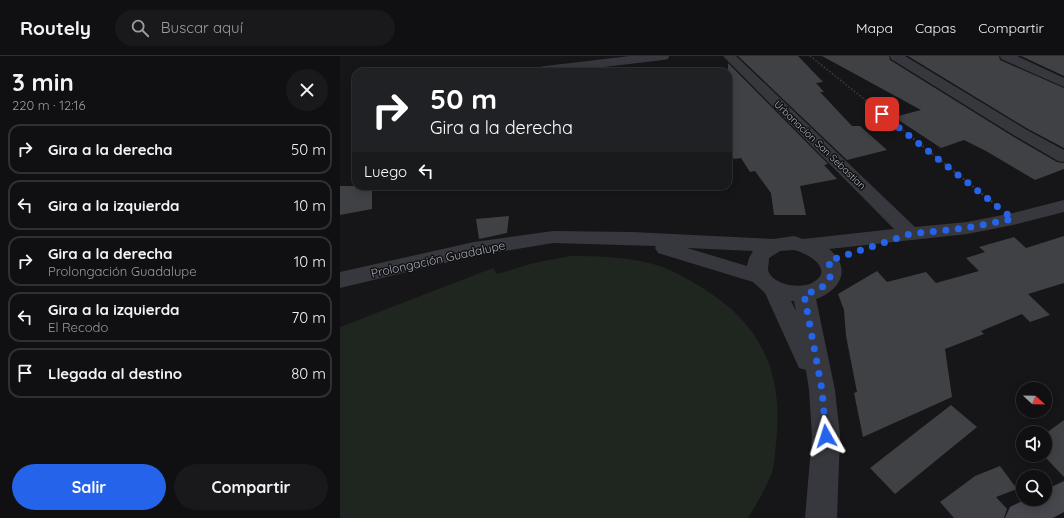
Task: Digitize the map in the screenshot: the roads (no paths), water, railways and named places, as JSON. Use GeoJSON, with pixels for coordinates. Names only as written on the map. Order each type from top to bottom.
{"type":"FeatureCollection","features":[{"type":"Feature","properties":{"kind":"street"},"geometry":{"type":"LineString","coordinates":[[550,68],[578,56]]}},
{"type":"Feature","properties":{"kind":"street"},"geometry":{"type":"LineString","coordinates":[[562,68],[663,56]]}},
{"type":"Feature","properties":{"kind":"street","name":"Urbanacíon San Sebastian"},"geometry":{"type":"LineString","coordinates":[[729,56],[910,234]]}},
{"type":"Feature","properties":{"kind":"street"},"geometry":{"type":"LineString","coordinates":[[896,56],[1064,157]]}},
{"type":"Feature","properties":{"kind":"street"},"geometry":{"type":"LineString","coordinates":[[1011,58],[1033,56]]}},
{"type":"Feature","properties":{"kind":"street"},"geometry":{"type":"LineString","coordinates":[[1011,58],[1064,83]]}},
{"type":"Feature","properties":{"kind":"street"},"geometry":{"type":"LineString","coordinates":[[822,390],[767,283],[757,270],[760,256],[766,250],[774,246],[784,244],[804,245],[966,228],[1013,219],[1064,206]]}},
{"type":"Feature","properties":{"kind":"street"},"geometry":{"type":"LineString","coordinates":[[828,261],[910,234]]}},
{"type":"Feature","properties":{"kind":"street","name":"Prolongación Guadalupe"},"geometry":{"type":"LineString","coordinates":[[340,280],[474,249],[553,237],[632,238],[774,246]]}},
{"type":"Feature","properties":{"kind":"street","name":"Prolongación Guadalupe"},"geometry":{"type":"LineString","coordinates":[[632,238],[767,283]]}},
{"type":"Feature","properties":{"kind":"street"},"geometry":{"type":"LineString","coordinates":[[767,283],[784,292],[804,294],[822,288],[827,283],[831,276],[831,268],[828,261],[822,254],[804,245]]}},
{"type":"Feature","properties":{"kind":"street"},"geometry":{"type":"LineString","coordinates":[[804,294],[822,390],[826,436],[821,518]]}},
{"type":"Feature","properties":{"kind":"street"},"geometry":{"type":"LineString","coordinates":[[1022,518],[1064,496]]}}]}
